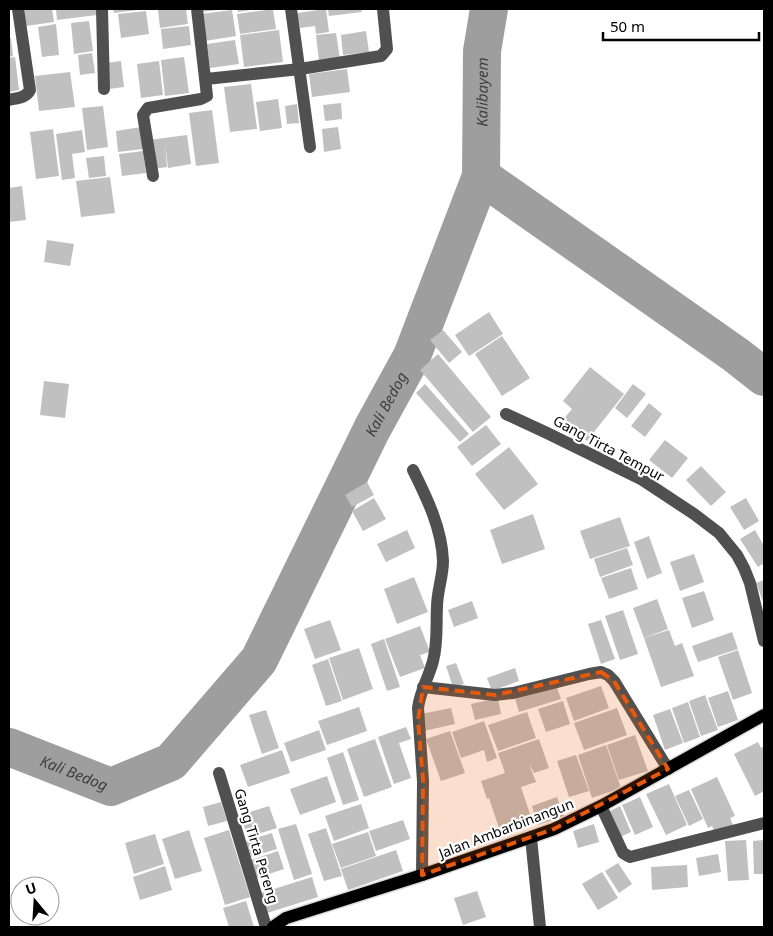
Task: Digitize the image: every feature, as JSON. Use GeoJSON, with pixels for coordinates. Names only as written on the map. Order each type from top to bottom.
{"type":"FeatureCollection","features":[{"type":"Feature","properties":{"kind":"main road","name":"Jalan Ambarbinangun"},"geometry":{"type":"LineString","coordinates":[[273,927],[286,918],[422,875],[531,838],[560,826],[601,806],[764,715]]}},
{"type":"Feature","properties":{"kind":"street"},"geometry":{"type":"LineString","coordinates":[[9,100],[21,98],[28,94],[30,90],[18,9]]}},
{"type":"Feature","properties":{"kind":"street"},"geometry":{"type":"LineString","coordinates":[[102,9],[104,89]]}},
{"type":"Feature","properties":{"kind":"street"},"geometry":{"type":"LineString","coordinates":[[153,176],[143,115],[144,111],[154,107],[205,98],[207,90],[206,78],[197,9]]}},
{"type":"Feature","properties":{"kind":"street"},"geometry":{"type":"LineString","coordinates":[[292,9],[310,148]]}},
{"type":"Feature","properties":{"kind":"street"},"geometry":{"type":"LineString","coordinates":[[206,78],[300,69],[377,57],[384,54],[387,49],[383,9]]}},
{"type":"Feature","properties":{"kind":"street","name":"Gang Tirta Tempur"},"geometry":{"type":"LineString","coordinates":[[506,414],[548,432],[641,479],[719,533],[737,555],[744,568],[750,583],[764,641]]}},
{"type":"Feature","properties":{"kind":"street"},"geometry":{"type":"LineString","coordinates":[[413,470],[429,502],[436,525],[443,561],[437,604],[433,661],[419,698],[418,720],[423,781],[422,875]]}},
{"type":"Feature","properties":{"kind":"street"},"geometry":{"type":"LineString","coordinates":[[423,687],[495,695],[513,693],[564,679],[601,672],[608,675],[614,681],[668,769]]}},
{"type":"Feature","properties":{"kind":"street","name":"Gang Tirta Pereng"},"geometry":{"type":"LineString","coordinates":[[219,773],[266,927]]}},
{"type":"Feature","properties":{"kind":"street"},"geometry":{"type":"LineString","coordinates":[[601,806],[623,853],[630,857],[764,823]]}},
{"type":"Feature","properties":{"kind":"street"},"geometry":{"type":"LineString","coordinates":[[531,838],[540,927]]}},
{"type":"Feature","properties":{"kind":"highlighted area"},"geometry":{"type":"Polygon","coordinates":[[[601,672],[614,681],[668,769],[554,829],[422,875],[423,781],[418,720],[423,687],[495,695],[601,672]]]}},
{"type":"Feature","properties":{"kind":"building"},"geometry":{"type":"Polygon","coordinates":[[[23,9],[52,9],[54,22],[26,26],[23,9]]]}},
{"type":"Feature","properties":{"kind":"building"},"geometry":{"type":"Polygon","coordinates":[[[56,9],[96,9],[97,15],[57,20],[56,9]]]}},
{"type":"Feature","properties":{"kind":"building"},"geometry":{"type":"Polygon","coordinates":[[[113,9],[138,9],[138,10],[114,13],[113,9]]]}},
{"type":"Feature","properties":{"kind":"building"},"geometry":{"type":"Polygon","coordinates":[[[186,9],[188,24],[160,28],[158,10],[186,9]]]}},
{"type":"Feature","properties":{"kind":"building"},"geometry":{"type":"Polygon","coordinates":[[[201,9],[218,9],[218,10],[201,12],[201,9]]]}},
{"type":"Feature","properties":{"kind":"building"},"geometry":{"type":"Polygon","coordinates":[[[237,9],[251,9],[251,10],[238,12],[237,9]]]}},
{"type":"Feature","properties":{"kind":"building"},"geometry":{"type":"Polygon","coordinates":[[[273,9],[276,29],[240,34],[237,14],[273,9]]]}},
{"type":"Feature","properties":{"kind":"building"},"geometry":{"type":"Polygon","coordinates":[[[326,9],[329,32],[316,34],[315,26],[300,28],[297,13],[326,9]]]}},
{"type":"Feature","properties":{"kind":"building"},"geometry":{"type":"Polygon","coordinates":[[[328,9],[361,9],[362,12],[329,16],[328,9]]]}},
{"type":"Feature","properties":{"kind":"building"},"geometry":{"type":"Polygon","coordinates":[[[232,10],[236,36],[205,41],[201,14],[232,10]]]}},
{"type":"Feature","properties":{"kind":"building"},"geometry":{"type":"Polygon","coordinates":[[[146,11],[149,34],[121,38],[118,14],[146,11]]]}},
{"type":"Feature","properties":{"kind":"building"},"geometry":{"type":"Polygon","coordinates":[[[89,21],[93,51],[74,54],[71,23],[89,21]]]}},
{"type":"Feature","properties":{"kind":"building"},"geometry":{"type":"Polygon","coordinates":[[[56,24],[59,55],[42,57],[38,27],[56,24]]]}},
{"type":"Feature","properties":{"kind":"building"},"geometry":{"type":"Polygon","coordinates":[[[189,26],[191,45],[163,49],[161,29],[189,26]]]}},
{"type":"Feature","properties":{"kind":"building"},"geometry":{"type":"Polygon","coordinates":[[[279,30],[283,62],[244,67],[240,35],[279,30]]]}},
{"type":"Feature","properties":{"kind":"building"},"geometry":{"type":"Polygon","coordinates":[[[366,31],[369,52],[343,55],[341,35],[366,31]]]}},
{"type":"Feature","properties":{"kind":"building"},"geometry":{"type":"Polygon","coordinates":[[[336,33],[340,59],[319,62],[316,35],[336,33]]]}},
{"type":"Feature","properties":{"kind":"building"},"geometry":{"type":"Polygon","coordinates":[[[9,38],[11,38],[13,56],[9,57],[9,38]]]}},
{"type":"Feature","properties":{"kind":"building"},"geometry":{"type":"Polygon","coordinates":[[[235,40],[239,64],[210,68],[207,44],[235,40]]]}},
{"type":"Feature","properties":{"kind":"building"},"geometry":{"type":"Polygon","coordinates":[[[92,53],[95,73],[80,75],[78,55],[92,53]]]}},
{"type":"Feature","properties":{"kind":"building"},"geometry":{"type":"Polygon","coordinates":[[[15,57],[19,90],[9,92],[9,58],[15,57]]]}},
{"type":"Feature","properties":{"kind":"building"},"geometry":{"type":"Polygon","coordinates":[[[184,57],[189,93],[165,96],[161,60],[184,57]]]}},
{"type":"Feature","properties":{"kind":"building"},"geometry":{"type":"Polygon","coordinates":[[[121,61],[124,87],[109,89],[106,63],[121,61]]]}},
{"type":"Feature","properties":{"kind":"building"},"geometry":{"type":"Polygon","coordinates":[[[159,61],[163,95],[141,98],[137,64],[159,61]]]}},
{"type":"Feature","properties":{"kind":"building"},"geometry":{"type":"Polygon","coordinates":[[[347,69],[350,92],[312,97],[309,74],[347,69]]]}},
{"type":"Feature","properties":{"kind":"building"},"geometry":{"type":"Polygon","coordinates":[[[70,72],[75,107],[39,111],[35,76],[70,72]]]}},
{"type":"Feature","properties":{"kind":"building"},"geometry":{"type":"Polygon","coordinates":[[[251,84],[257,129],[230,132],[224,87],[251,84]]]}},
{"type":"Feature","properties":{"kind":"building"},"geometry":{"type":"Polygon","coordinates":[[[278,99],[282,128],[260,131],[256,102],[278,99]]]}},
{"type":"Feature","properties":{"kind":"building"},"geometry":{"type":"Polygon","coordinates":[[[341,103],[342,119],[325,121],[323,105],[341,103]]]}},
{"type":"Feature","properties":{"kind":"building"},"geometry":{"type":"Polygon","coordinates":[[[297,104],[299,123],[287,124],[285,106],[297,104]]]}},
{"type":"Feature","properties":{"kind":"building"},"geometry":{"type":"Polygon","coordinates":[[[103,106],[108,147],[87,150],[82,108],[103,106]]]}},
{"type":"Feature","properties":{"kind":"building"},"geometry":{"type":"Polygon","coordinates":[[[212,110],[219,163],[196,166],[189,113],[212,110]]]}},
{"type":"Feature","properties":{"kind":"building"},"geometry":{"type":"Polygon","coordinates":[[[141,127],[143,149],[118,152],[116,131],[141,127]]]}},
{"type":"Feature","properties":{"kind":"building"},"geometry":{"type":"Polygon","coordinates":[[[338,127],[341,149],[324,152],[322,129],[338,127]]]}},
{"type":"Feature","properties":{"kind":"building"},"geometry":{"type":"Polygon","coordinates":[[[53,129],[59,176],[36,179],[30,132],[53,129]]]}},
{"type":"Feature","properties":{"kind":"building"},"geometry":{"type":"Polygon","coordinates":[[[82,130],[85,152],[72,154],[75,178],[62,180],[56,134],[82,130]]]}},
{"type":"Feature","properties":{"kind":"building"},"geometry":{"type":"Polygon","coordinates":[[[187,135],[191,164],[168,168],[165,143],[167,167],[153,169],[149,140],[187,135]]]}},
{"type":"Feature","properties":{"kind":"building"},"geometry":{"type":"Polygon","coordinates":[[[143,151],[146,173],[122,176],[119,154],[143,151]]]}},
{"type":"Feature","properties":{"kind":"building"},"geometry":{"type":"Polygon","coordinates":[[[104,156],[106,176],[89,178],[86,158],[104,156]]]}},
{"type":"Feature","properties":{"kind":"building"},"geometry":{"type":"Polygon","coordinates":[[[110,177],[115,213],[81,217],[76,181],[110,177]]]}},
{"type":"Feature","properties":{"kind":"building"},"geometry":{"type":"Polygon","coordinates":[[[22,186],[26,220],[9,222],[9,188],[22,186]]]}},
{"type":"Feature","properties":{"kind":"building"},"geometry":{"type":"Polygon","coordinates":[[[47,240],[74,244],[70,266],[44,262],[47,240]]]}},
{"type":"Feature","properties":{"kind":"building"},"geometry":{"type":"Polygon","coordinates":[[[489,312],[503,334],[469,356],[455,335],[489,312]]]}},
{"type":"Feature","properties":{"kind":"building"},"geometry":{"type":"Polygon","coordinates":[[[443,330],[462,352],[449,363],[430,340],[443,330]]]}},
{"type":"Feature","properties":{"kind":"building"},"geometry":{"type":"Polygon","coordinates":[[[502,336],[530,378],[502,396],[475,354],[502,336]]]}},
{"type":"Feature","properties":{"kind":"building"},"geometry":{"type":"Polygon","coordinates":[[[438,354],[491,417],[473,432],[420,370],[438,354]]]}},
{"type":"Feature","properties":{"kind":"building"},"geometry":{"type":"Polygon","coordinates":[[[590,367],[624,394],[587,441],[562,421],[572,409],[563,401],[590,367]]]}},
{"type":"Feature","properties":{"kind":"building"},"geometry":{"type":"Polygon","coordinates":[[[44,381],[69,384],[65,418],[40,415],[44,381]]]}},
{"type":"Feature","properties":{"kind":"building"},"geometry":{"type":"Polygon","coordinates":[[[425,384],[469,434],[460,442],[416,393],[425,384]]]}},
{"type":"Feature","properties":{"kind":"building"},"geometry":{"type":"Polygon","coordinates":[[[633,384],[646,394],[627,418],[615,408],[633,384]]]}},
{"type":"Feature","properties":{"kind":"building"},"geometry":{"type":"Polygon","coordinates":[[[649,403],[662,414],[645,437],[631,426],[649,403]]]}},
{"type":"Feature","properties":{"kind":"building"},"geometry":{"type":"Polygon","coordinates":[[[486,425],[501,444],[472,466],[457,447],[486,425]]]}},
{"type":"Feature","properties":{"kind":"building"},"geometry":{"type":"Polygon","coordinates":[[[665,440],[688,458],[672,478],[649,460],[665,440]]]}},
{"type":"Feature","properties":{"kind":"building"},"geometry":{"type":"Polygon","coordinates":[[[509,447],[538,484],[504,510],[475,474],[509,447]]]}},
{"type":"Feature","properties":{"kind":"building"},"geometry":{"type":"Polygon","coordinates":[[[701,466],[726,492],[711,506],[686,480],[701,466]]]}},
{"type":"Feature","properties":{"kind":"building"},"geometry":{"type":"Polygon","coordinates":[[[367,482],[374,495],[352,507],[345,495],[367,482]]]}},
{"type":"Feature","properties":{"kind":"building"},"geometry":{"type":"Polygon","coordinates":[[[374,498],[386,519],[363,531],[352,511],[374,498]]]}},
{"type":"Feature","properties":{"kind":"building"},"geometry":{"type":"Polygon","coordinates":[[[746,498],[759,521],[744,530],[730,507],[746,498]]]}},
{"type":"Feature","properties":{"kind":"building"},"geometry":{"type":"Polygon","coordinates":[[[533,514],[545,549],[502,564],[490,530],[533,514]]]}},
{"type":"Feature","properties":{"kind":"building"},"geometry":{"type":"Polygon","coordinates":[[[620,517],[630,546],[590,559],[580,531],[620,517]]]}},
{"type":"Feature","properties":{"kind":"building"},"geometry":{"type":"Polygon","coordinates":[[[407,530],[415,548],[386,562],[377,544],[407,530]]]}},
{"type":"Feature","properties":{"kind":"building"},"geometry":{"type":"Polygon","coordinates":[[[755,530],[764,546],[764,563],[758,567],[740,539],[755,530]]]}},
{"type":"Feature","properties":{"kind":"building"},"geometry":{"type":"Polygon","coordinates":[[[649,536],[662,573],[647,579],[634,542],[649,536]]]}},
{"type":"Feature","properties":{"kind":"building"},"geometry":{"type":"Polygon","coordinates":[[[627,548],[633,565],[600,577],[594,559],[627,548]]]}},
{"type":"Feature","properties":{"kind":"building"},"geometry":{"type":"Polygon","coordinates":[[[694,554],[704,582],[680,591],[670,562],[694,554]]]}},
{"type":"Feature","properties":{"kind":"building"},"geometry":{"type":"Polygon","coordinates":[[[631,568],[638,589],[609,599],[601,578],[631,568]]]}},
{"type":"Feature","properties":{"kind":"building"},"geometry":{"type":"Polygon","coordinates":[[[414,577],[428,612],[397,624],[384,589],[414,577]]]}},
{"type":"Feature","properties":{"kind":"building"},"geometry":{"type":"Polygon","coordinates":[[[764,580],[764,604],[756,583],[764,580]]]}},
{"type":"Feature","properties":{"kind":"building"},"geometry":{"type":"Polygon","coordinates":[[[704,591],[714,620],[692,628],[682,598],[704,591]]]}},
{"type":"Feature","properties":{"kind":"building"},"geometry":{"type":"Polygon","coordinates":[[[657,599],[668,629],[644,638],[633,608],[657,599]]]}},
{"type":"Feature","properties":{"kind":"building"},"geometry":{"type":"Polygon","coordinates":[[[472,601],[478,618],[454,627],[448,610],[472,601]]]}},
{"type":"Feature","properties":{"kind":"building"},"geometry":{"type":"Polygon","coordinates":[[[623,610],[638,654],[620,660],[605,616],[623,610]]]}},
{"type":"Feature","properties":{"kind":"building"},"geometry":{"type":"Polygon","coordinates":[[[330,620],[341,650],[315,659],[304,629],[330,620]]]}},
{"type":"Feature","properties":{"kind":"building"},"geometry":{"type":"Polygon","coordinates":[[[601,620],[615,659],[601,664],[588,624],[601,620]]]}},
{"type":"Feature","properties":{"kind":"building"},"geometry":{"type":"Polygon","coordinates":[[[420,626],[430,652],[420,655],[425,668],[400,677],[385,639],[420,626]]]}},
{"type":"Feature","properties":{"kind":"building"},"geometry":{"type":"Polygon","coordinates":[[[669,630],[675,646],[682,643],[694,676],[661,687],[644,638],[669,630]]]}},
{"type":"Feature","properties":{"kind":"building"},"geometry":{"type":"Polygon","coordinates":[[[732,632],[738,649],[698,662],[692,646],[732,632]]]}},
{"type":"Feature","properties":{"kind":"building"},"geometry":{"type":"Polygon","coordinates":[[[384,639],[400,687],[387,691],[371,644],[384,639]]]}},
{"type":"Feature","properties":{"kind":"building"},"geometry":{"type":"Polygon","coordinates":[[[359,648],[373,689],[343,700],[329,658],[359,648]]]}},
{"type":"Feature","properties":{"kind":"building"},"geometry":{"type":"Polygon","coordinates":[[[738,650],[752,693],[733,700],[718,657],[738,650]]]}},
{"type":"Feature","properties":{"kind":"building"},"geometry":{"type":"Polygon","coordinates":[[[328,659],[342,701],[326,706],[312,665],[328,659]]]}},
{"type":"Feature","properties":{"kind":"building"},"geometry":{"type":"Polygon","coordinates":[[[456,663],[464,684],[453,687],[446,666],[456,663]]]}},
{"type":"Feature","properties":{"kind":"building"},"geometry":{"type":"Polygon","coordinates":[[[515,668],[519,681],[492,691],[487,678],[515,668]]]}},
{"type":"Feature","properties":{"kind":"building"},"geometry":{"type":"Polygon","coordinates":[[[555,682],[561,699],[519,712],[514,695],[555,682]]]}},
{"type":"Feature","properties":{"kind":"building"},"geometry":{"type":"Polygon","coordinates":[[[601,686],[609,708],[574,721],[566,698],[601,686]]]}},
{"type":"Feature","properties":{"kind":"building"},"geometry":{"type":"Polygon","coordinates":[[[728,691],[738,720],[718,727],[708,698],[728,691]]]}},
{"type":"Feature","properties":{"kind":"building"},"geometry":{"type":"Polygon","coordinates":[[[705,695],[718,730],[701,736],[689,701],[705,695]]]}},
{"type":"Feature","properties":{"kind":"building"},"geometry":{"type":"Polygon","coordinates":[[[498,698],[501,714],[475,720],[471,704],[498,698]]]}},
{"type":"Feature","properties":{"kind":"building"},"geometry":{"type":"Polygon","coordinates":[[[563,701],[570,724],[546,732],[538,709],[563,701]]]}},
{"type":"Feature","properties":{"kind":"building"},"geometry":{"type":"Polygon","coordinates":[[[688,702],[700,737],[684,743],[672,708],[688,702]]]}},
{"type":"Feature","properties":{"kind":"building"},"geometry":{"type":"Polygon","coordinates":[[[359,707],[367,731],[327,745],[318,721],[359,707]]]}},
{"type":"Feature","properties":{"kind":"building"},"geometry":{"type":"Polygon","coordinates":[[[451,708],[455,724],[424,731],[421,714],[451,708]]]}},
{"type":"Feature","properties":{"kind":"building"},"geometry":{"type":"Polygon","coordinates":[[[617,708],[627,735],[584,750],[574,723],[617,708]]]}},
{"type":"Feature","properties":{"kind":"building"},"geometry":{"type":"Polygon","coordinates":[[[670,709],[683,743],[665,750],[653,715],[670,709]]]}},
{"type":"Feature","properties":{"kind":"building"},"geometry":{"type":"Polygon","coordinates":[[[266,710],[279,748],[262,754],[249,715],[266,710]]]}},
{"type":"Feature","properties":{"kind":"building"},"geometry":{"type":"Polygon","coordinates":[[[527,712],[536,738],[498,751],[488,725],[527,712]]]}},
{"type":"Feature","properties":{"kind":"building"},"geometry":{"type":"Polygon","coordinates":[[[484,721],[497,758],[487,762],[484,750],[461,758],[452,732],[484,721]]]}},
{"type":"Feature","properties":{"kind":"building"},"geometry":{"type":"Polygon","coordinates":[[[406,727],[411,739],[399,743],[411,778],[394,784],[378,737],[406,727]]]}},
{"type":"Feature","properties":{"kind":"building"},"geometry":{"type":"Polygon","coordinates":[[[319,730],[326,750],[291,762],[284,743],[319,730]]]}},
{"type":"Feature","properties":{"kind":"building"},"geometry":{"type":"Polygon","coordinates":[[[450,731],[465,773],[441,781],[426,739],[450,731]]]}},
{"type":"Feature","properties":{"kind":"building"},"geometry":{"type":"Polygon","coordinates":[[[635,735],[648,771],[619,780],[607,745],[635,735]]]}},
{"type":"Feature","properties":{"kind":"building"},"geometry":{"type":"Polygon","coordinates":[[[375,739],[392,787],[364,797],[347,749],[375,739]]]}},
{"type":"Feature","properties":{"kind":"building"},"geometry":{"type":"Polygon","coordinates":[[[539,739],[549,768],[534,773],[529,764],[536,782],[521,787],[533,823],[501,834],[481,781],[505,773],[498,753],[539,739]]]}},
{"type":"Feature","properties":{"kind":"building"},"geometry":{"type":"Polygon","coordinates":[[[758,742],[761,748],[764,746],[764,791],[755,796],[734,754],[758,742]]]}},
{"type":"Feature","properties":{"kind":"building"},"geometry":{"type":"Polygon","coordinates":[[[606,745],[621,788],[592,798],[578,755],[606,745]]]}},
{"type":"Feature","properties":{"kind":"building"},"geometry":{"type":"Polygon","coordinates":[[[282,750],[290,773],[248,787],[240,765],[282,750]]]}},
{"type":"Feature","properties":{"kind":"building"},"geometry":{"type":"Polygon","coordinates":[[[343,752],[359,800],[343,805],[327,758],[343,752]]]}},
{"type":"Feature","properties":{"kind":"building"},"geometry":{"type":"Polygon","coordinates":[[[576,755],[589,791],[569,797],[557,761],[576,755]]]}},
{"type":"Feature","properties":{"kind":"building"},"geometry":{"type":"Polygon","coordinates":[[[327,776],[336,802],[300,815],[290,789],[327,776]]]}},
{"type":"Feature","properties":{"kind":"building"},"geometry":{"type":"Polygon","coordinates":[[[717,777],[735,816],[730,818],[733,825],[715,833],[712,826],[708,828],[691,789],[717,777]]]}},
{"type":"Feature","properties":{"kind":"building"},"geometry":{"type":"Polygon","coordinates":[[[669,784],[687,825],[666,835],[646,794],[669,784]]]}},
{"type":"Feature","properties":{"kind":"building"},"geometry":{"type":"Polygon","coordinates":[[[689,790],[703,819],[689,826],[675,796],[689,790]]]}},
{"type":"Feature","properties":{"kind":"building"},"geometry":{"type":"Polygon","coordinates":[[[557,797],[564,816],[538,825],[532,806],[557,797]]]}},
{"type":"Feature","properties":{"kind":"building"},"geometry":{"type":"Polygon","coordinates":[[[640,797],[653,827],[635,835],[622,805],[640,797]]]}},
{"type":"Feature","properties":{"kind":"building"},"geometry":{"type":"Polygon","coordinates":[[[221,802],[227,821],[208,826],[203,807],[221,802]]]}},
{"type":"Feature","properties":{"kind":"building"},"geometry":{"type":"Polygon","coordinates":[[[361,804],[369,828],[334,841],[325,816],[361,804]]]}},
{"type":"Feature","properties":{"kind":"building"},"geometry":{"type":"Polygon","coordinates":[[[269,806],[277,828],[248,837],[240,815],[269,806]]]}},
{"type":"Feature","properties":{"kind":"building"},"geometry":{"type":"Polygon","coordinates":[[[620,806],[631,832],[618,838],[606,813],[620,806]]]}},
{"type":"Feature","properties":{"kind":"building"},"geometry":{"type":"Polygon","coordinates":[[[403,820],[410,839],[376,851],[369,831],[403,820]]]}},
{"type":"Feature","properties":{"kind":"building"},"geometry":{"type":"Polygon","coordinates":[[[296,824],[312,874],[294,880],[278,829],[296,824]]]}},
{"type":"Feature","properties":{"kind":"building"},"geometry":{"type":"Polygon","coordinates":[[[594,824],[599,842],[578,848],[573,831],[594,824]]]}},
{"type":"Feature","properties":{"kind":"building"},"geometry":{"type":"Polygon","coordinates":[[[326,828],[342,876],[324,881],[308,834],[326,828]]]}},
{"type":"Feature","properties":{"kind":"building"},"geometry":{"type":"Polygon","coordinates":[[[189,830],[202,871],[175,879],[162,839],[189,830]]]}},
{"type":"Feature","properties":{"kind":"building"},"geometry":{"type":"Polygon","coordinates":[[[229,830],[250,897],[225,905],[204,838],[229,830]]]}},
{"type":"Feature","properties":{"kind":"building"},"geometry":{"type":"Polygon","coordinates":[[[368,832],[376,856],[341,868],[332,844],[368,832]]]}},
{"type":"Feature","properties":{"kind":"building"},"geometry":{"type":"Polygon","coordinates":[[[272,833],[277,849],[251,857],[246,841],[272,833]]]}},
{"type":"Feature","properties":{"kind":"building"},"geometry":{"type":"Polygon","coordinates":[[[155,834],[164,864],[134,874],[125,843],[155,834]]]}},
{"type":"Feature","properties":{"kind":"building"},"geometry":{"type":"Polygon","coordinates":[[[746,840],[749,880],[728,881],[725,841],[746,840]]]}},
{"type":"Feature","properties":{"kind":"building"},"geometry":{"type":"Polygon","coordinates":[[[764,840],[764,874],[754,874],[753,841],[764,840]]]}},
{"type":"Feature","properties":{"kind":"building"},"geometry":{"type":"Polygon","coordinates":[[[396,850],[403,871],[348,890],[341,869],[396,850]]]}},
{"type":"Feature","properties":{"kind":"building"},"geometry":{"type":"Polygon","coordinates":[[[278,851],[284,869],[257,878],[251,860],[278,851]]]}},
{"type":"Feature","properties":{"kind":"building"},"geometry":{"type":"Polygon","coordinates":[[[718,854],[721,872],[699,876],[696,858],[718,854]]]}},
{"type":"Feature","properties":{"kind":"building"},"geometry":{"type":"Polygon","coordinates":[[[618,863],[632,884],[619,893],[605,871],[618,863]]]}},
{"type":"Feature","properties":{"kind":"building"},"geometry":{"type":"Polygon","coordinates":[[[687,865],[688,887],[652,890],[651,867],[687,865]]]}},
{"type":"Feature","properties":{"kind":"building"},"geometry":{"type":"Polygon","coordinates":[[[165,866],[172,890],[140,900],[133,877],[165,866]]]}},
{"type":"Feature","properties":{"kind":"building"},"geometry":{"type":"Polygon","coordinates":[[[602,872],[618,898],[598,910],[582,884],[602,872]]]}},
{"type":"Feature","properties":{"kind":"building"},"geometry":{"type":"Polygon","coordinates":[[[312,877],[318,897],[267,913],[261,893],[312,877]]]}},
{"type":"Feature","properties":{"kind":"building"},"geometry":{"type":"Polygon","coordinates":[[[477,891],[486,917],[463,925],[454,898],[477,891]]]}},
{"type":"Feature","properties":{"kind":"building"},"geometry":{"type":"Polygon","coordinates":[[[246,901],[254,927],[229,927],[223,908],[246,901]]]}},
{"type":"Feature","properties":{"kind":"waterway","name":"Kalibayem"},"geometry":{"type":"LineString","coordinates":[[481,176],[482,51],[489,9]]}},
{"type":"Feature","properties":{"kind":"waterway","name":"Kali Bedog"},"geometry":{"type":"LineString","coordinates":[[9,747],[111,787],[171,762],[259,660],[372,429],[412,356],[481,176],[736,355],[764,377]]}}]}
